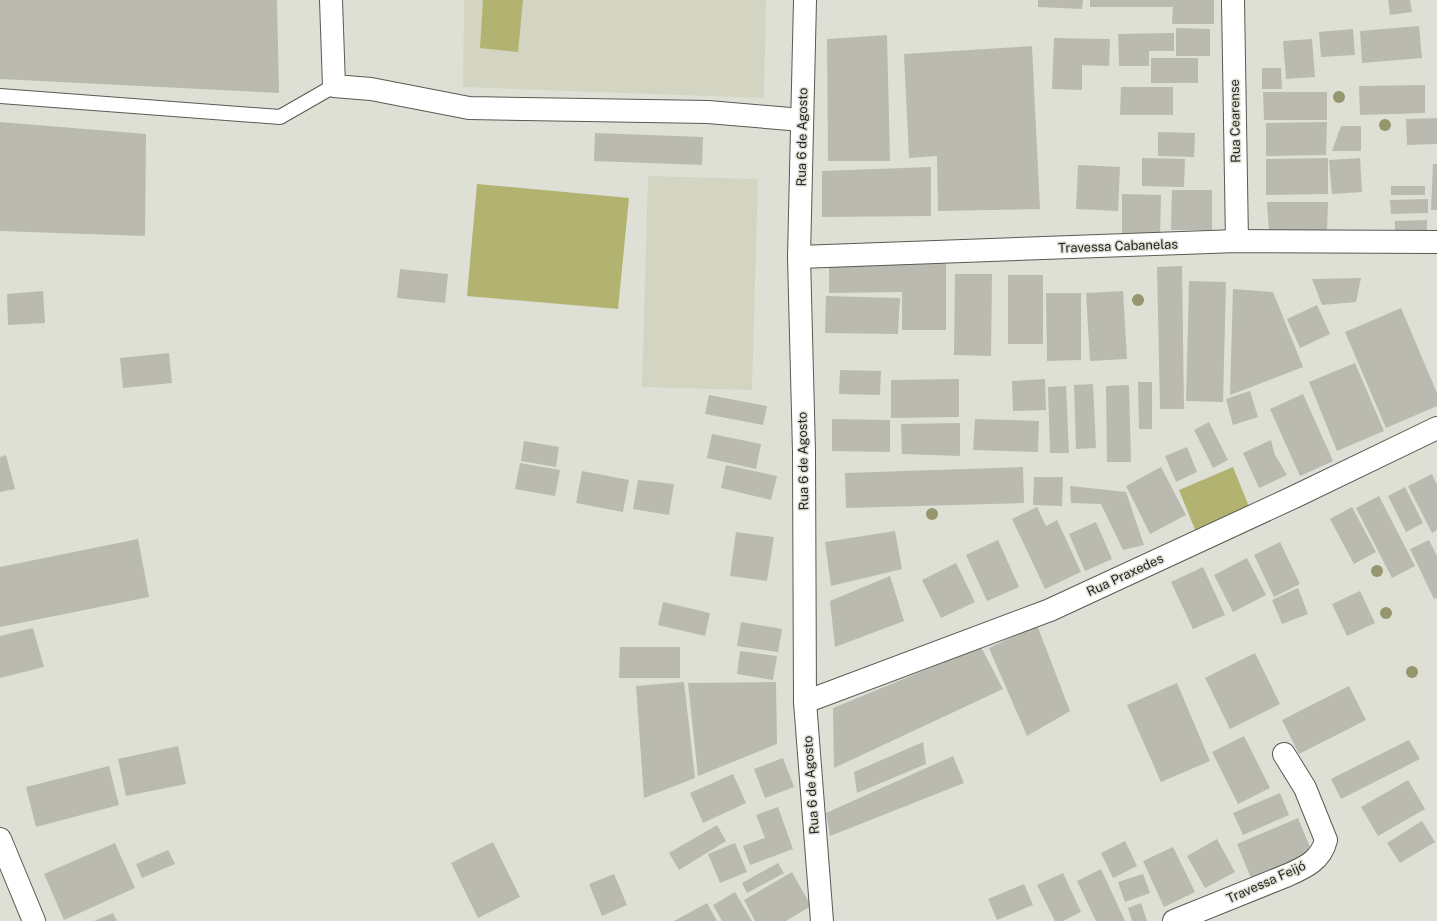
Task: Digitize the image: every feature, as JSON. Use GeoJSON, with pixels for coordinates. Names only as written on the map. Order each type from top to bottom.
{"type":"FeatureCollection","features":[{"type":"Feature","properties":{"kind":"street"},"geometry":{"type":"LineString","coordinates":[[331,0],[334,86],[371,89],[469,108],[708,112],[802,120]]}},
{"type":"Feature","properties":{"kind":"street","name":"Rua 6 de Agosto"},"geometry":{"type":"LineString","coordinates":[[805,0],[799,257],[804,452],[805,702],[821,921]]}},
{"type":"Feature","properties":{"kind":"street","name":"Rua Cearense"},"geometry":{"type":"LineString","coordinates":[[1233,0],[1237,241]]}},
{"type":"Feature","properties":{"kind":"street","name":"Travessa Cabanelas"},"geometry":{"type":"LineString","coordinates":[[799,257],[1237,241],[1437,242]]}},
{"type":"Feature","properties":{"kind":"street","name":"Rua Praxedes"},"geometry":{"type":"LineString","coordinates":[[805,702],[1050,610],[1294,497],[1437,428]]}},
{"type":"Feature","properties":{"kind":"street","name":"Travessa Feijó"},"geometry":{"type":"LineString","coordinates":[[1174,921],[1300,870],[1320,856],[1324,849],[1326,840],[1305,788],[1284,754]]}},
{"type":"Feature","properties":{"kind":"street"},"geometry":{"type":"LineString","coordinates":[[0,839],[34,921]]}},
{"type":"Feature","properties":{"kind":"lane"},"geometry":{"type":"LineString","coordinates":[[0,96],[280,117],[334,86]]}},
{"type":"Feature","properties":{"kind":"shaded area"},"geometry":{"type":"Polygon","coordinates":[[[464,0],[766,0],[764,98],[463,87],[464,0]]]}},
{"type":"Feature","properties":{"kind":"shaded area"},"geometry":{"type":"Polygon","coordinates":[[[648,176],[758,179],[752,390],[642,387],[648,176]]]}},
{"type":"Feature","properties":{"kind":"green space"},"geometry":{"type":"Polygon","coordinates":[[[483,0],[523,0],[518,52],[480,48],[483,0]]]}},
{"type":"Feature","properties":{"kind":"green space"},"geometry":{"type":"Polygon","coordinates":[[[477,184],[629,198],[618,309],[467,296],[477,184]]]}},
{"type":"Feature","properties":{"kind":"green space"},"geometry":{"type":"Polygon","coordinates":[[[1233,467],[1252,514],[1198,537],[1179,490],[1233,467]]]}},
{"type":"Feature","properties":{"kind":"building"},"geometry":{"type":"Polygon","coordinates":[[[0,0],[277,0],[279,93],[0,79],[0,0]]]}},
{"type":"Feature","properties":{"kind":"building"},"geometry":{"type":"Polygon","coordinates":[[[1038,0],[1083,0],[1082,9],[1038,7],[1038,0]]]}},
{"type":"Feature","properties":{"kind":"building"},"geometry":{"type":"Polygon","coordinates":[[[1090,0],[1214,0],[1214,24],[1172,24],[1173,7],[1090,7],[1090,0]]]}},
{"type":"Feature","properties":{"kind":"building"},"geometry":{"type":"Polygon","coordinates":[[[1388,0],[1410,0],[1412,12],[1390,15],[1388,0]]]}},
{"type":"Feature","properties":{"kind":"building"},"geometry":{"type":"Polygon","coordinates":[[[1419,26],[1422,58],[1362,63],[1360,31],[1419,26]]]}},
{"type":"Feature","properties":{"kind":"building"},"geometry":{"type":"Polygon","coordinates":[[[1176,28],[1210,29],[1210,56],[1176,56],[1176,28]]]}},
{"type":"Feature","properties":{"kind":"building"},"geometry":{"type":"Polygon","coordinates":[[[1353,29],[1355,55],[1321,57],[1319,32],[1353,29]]]}},
{"type":"Feature","properties":{"kind":"building"},"geometry":{"type":"Polygon","coordinates":[[[1174,33],[1174,51],[1149,51],[1149,66],[1119,66],[1118,34],[1174,33]]]}},
{"type":"Feature","properties":{"kind":"building"},"geometry":{"type":"Polygon","coordinates":[[[887,35],[890,161],[828,161],[827,39],[887,35]]]}},
{"type":"Feature","properties":{"kind":"building"},"geometry":{"type":"Polygon","coordinates":[[[1054,38],[1110,39],[1109,66],[1082,65],[1082,90],[1052,89],[1054,38]]]}},
{"type":"Feature","properties":{"kind":"building"},"geometry":{"type":"Polygon","coordinates":[[[1312,39],[1315,77],[1286,79],[1283,41],[1312,39]]]}},
{"type":"Feature","properties":{"kind":"building"},"geometry":{"type":"Polygon","coordinates":[[[1032,46],[1040,209],[938,211],[937,156],[909,158],[904,54],[1032,46]]]}},
{"type":"Feature","properties":{"kind":"building"},"geometry":{"type":"Polygon","coordinates":[[[1151,58],[1198,58],[1198,83],[1151,83],[1151,58]]]}},
{"type":"Feature","properties":{"kind":"building"},"geometry":{"type":"Polygon","coordinates":[[[1262,68],[1281,68],[1282,89],[1262,89],[1262,68]]]}},
{"type":"Feature","properties":{"kind":"building"},"geometry":{"type":"Polygon","coordinates":[[[1425,85],[1425,113],[1360,115],[1359,86],[1425,85]]]}},
{"type":"Feature","properties":{"kind":"building"},"geometry":{"type":"Polygon","coordinates":[[[1121,87],[1173,87],[1173,115],[1120,115],[1121,87]]]}},
{"type":"Feature","properties":{"kind":"building"},"geometry":{"type":"Polygon","coordinates":[[[1263,92],[1327,92],[1327,120],[1264,120],[1263,92]]]}},
{"type":"Feature","properties":{"kind":"building"},"geometry":{"type":"Polygon","coordinates":[[[1437,118],[1437,144],[1407,145],[1406,119],[1437,118]]]}},
{"type":"Feature","properties":{"kind":"building"},"geometry":{"type":"Polygon","coordinates":[[[0,122],[146,134],[145,236],[0,231],[0,122]]]}},
{"type":"Feature","properties":{"kind":"building"},"geometry":{"type":"Polygon","coordinates":[[[1327,122],[1326,155],[1266,156],[1266,123],[1327,122]]]}},
{"type":"Feature","properties":{"kind":"building"},"geometry":{"type":"Polygon","coordinates":[[[1341,126],[1361,126],[1361,151],[1332,151],[1341,126]]]}},
{"type":"Feature","properties":{"kind":"building"},"geometry":{"type":"Polygon","coordinates":[[[1158,132],[1195,133],[1194,157],[1158,156],[1158,132]]]}},
{"type":"Feature","properties":{"kind":"building"},"geometry":{"type":"Polygon","coordinates":[[[595,133],[703,137],[702,165],[594,161],[595,133]]]}},
{"type":"Feature","properties":{"kind":"building"},"geometry":{"type":"Polygon","coordinates":[[[1142,158],[1185,159],[1184,187],[1142,186],[1142,158]]]}},
{"type":"Feature","properties":{"kind":"building"},"geometry":{"type":"Polygon","coordinates":[[[1328,158],[1328,194],[1266,195],[1266,159],[1328,158]]]}},
{"type":"Feature","properties":{"kind":"building"},"geometry":{"type":"Polygon","coordinates":[[[1360,158],[1362,192],[1332,194],[1329,160],[1360,158]]]}},
{"type":"Feature","properties":{"kind":"building"},"geometry":{"type":"Polygon","coordinates":[[[1433,164],[1437,164],[1437,210],[1431,210],[1433,164]]]}},
{"type":"Feature","properties":{"kind":"building"},"geometry":{"type":"Polygon","coordinates":[[[1078,165],[1120,167],[1118,211],[1076,209],[1078,165]]]}},
{"type":"Feature","properties":{"kind":"building"},"geometry":{"type":"Polygon","coordinates":[[[931,167],[931,216],[822,217],[822,171],[931,167]]]}},
{"type":"Feature","properties":{"kind":"building"},"geometry":{"type":"Polygon","coordinates":[[[1391,186],[1425,186],[1425,195],[1391,195],[1391,186]]]}},
{"type":"Feature","properties":{"kind":"building"},"geometry":{"type":"Polygon","coordinates":[[[1172,190],[1212,190],[1212,230],[1171,230],[1172,190]]]}},
{"type":"Feature","properties":{"kind":"building"},"geometry":{"type":"Polygon","coordinates":[[[1122,194],[1161,195],[1160,240],[1122,240],[1122,194]]]}},
{"type":"Feature","properties":{"kind":"building"},"geometry":{"type":"Polygon","coordinates":[[[1428,199],[1428,213],[1391,214],[1390,200],[1428,199]]]}},
{"type":"Feature","properties":{"kind":"building"},"geometry":{"type":"Polygon","coordinates":[[[1267,202],[1328,202],[1327,232],[1269,232],[1267,202]]]}},
{"type":"Feature","properties":{"kind":"building"},"geometry":{"type":"Polygon","coordinates":[[[1427,220],[1427,230],[1395,232],[1395,221],[1427,220]]]}},
{"type":"Feature","properties":{"kind":"building"},"geometry":{"type":"Polygon","coordinates":[[[946,257],[946,330],[902,330],[902,292],[829,293],[829,258],[946,257]]]}},
{"type":"Feature","properties":{"kind":"building"},"geometry":{"type":"Polygon","coordinates":[[[1182,266],[1184,409],[1160,409],[1157,267],[1182,266]]]}},
{"type":"Feature","properties":{"kind":"building"},"geometry":{"type":"Polygon","coordinates":[[[400,269],[448,274],[445,303],[397,298],[400,269]]]}},
{"type":"Feature","properties":{"kind":"building"},"geometry":{"type":"Polygon","coordinates":[[[955,274],[992,274],[991,356],[954,355],[955,274]]]}},
{"type":"Feature","properties":{"kind":"building"},"geometry":{"type":"Polygon","coordinates":[[[1008,275],[1043,275],[1043,344],[1008,344],[1008,275]]]}},
{"type":"Feature","properties":{"kind":"building"},"geometry":{"type":"Polygon","coordinates":[[[1361,278],[1356,302],[1322,305],[1312,279],[1361,278]]]}},
{"type":"Feature","properties":{"kind":"building"},"geometry":{"type":"Polygon","coordinates":[[[1189,281],[1226,282],[1223,402],[1186,401],[1189,281]]]}},
{"type":"Feature","properties":{"kind":"building"},"geometry":{"type":"Polygon","coordinates":[[[1233,289],[1273,292],[1303,367],[1230,395],[1233,289]]]}},
{"type":"Feature","properties":{"kind":"building"},"geometry":{"type":"Polygon","coordinates":[[[43,291],[45,323],[8,325],[7,294],[43,291]]]}},
{"type":"Feature","properties":{"kind":"building"},"geometry":{"type":"Polygon","coordinates":[[[1123,291],[1127,359],[1090,361],[1086,293],[1123,291]]]}},
{"type":"Feature","properties":{"kind":"building"},"geometry":{"type":"Polygon","coordinates":[[[1046,293],[1081,293],[1081,360],[1047,361],[1046,293]]]}},
{"type":"Feature","properties":{"kind":"building"},"geometry":{"type":"Polygon","coordinates":[[[826,296],[900,298],[898,334],[825,333],[826,296]]]}},
{"type":"Feature","properties":{"kind":"building"},"geometry":{"type":"Polygon","coordinates":[[[1317,305],[1330,334],[1300,348],[1287,319],[1317,305]]]}},
{"type":"Feature","properties":{"kind":"building"},"geometry":{"type":"Polygon","coordinates":[[[1401,308],[1437,393],[1437,406],[1386,428],[1345,332],[1401,308]]]}},
{"type":"Feature","properties":{"kind":"building"},"geometry":{"type":"Polygon","coordinates":[[[169,353],[172,383],[123,388],[120,358],[169,353]]]}},
{"type":"Feature","properties":{"kind":"building"},"geometry":{"type":"Polygon","coordinates":[[[1355,363],[1384,431],[1337,451],[1309,382],[1355,363]]]}},
{"type":"Feature","properties":{"kind":"building"},"geometry":{"type":"Polygon","coordinates":[[[840,370],[881,371],[880,395],[839,394],[840,370]]]}},
{"type":"Feature","properties":{"kind":"building"},"geometry":{"type":"Polygon","coordinates":[[[959,379],[959,417],[891,418],[891,380],[959,379]]]}},
{"type":"Feature","properties":{"kind":"building"},"geometry":{"type":"Polygon","coordinates":[[[1045,379],[1046,410],[1013,411],[1012,381],[1045,379]]]}},
{"type":"Feature","properties":{"kind":"building"},"geometry":{"type":"Polygon","coordinates":[[[1138,382],[1152,382],[1152,429],[1139,429],[1138,382]]]}},
{"type":"Feature","properties":{"kind":"building"},"geometry":{"type":"Polygon","coordinates":[[[1093,384],[1096,448],[1076,449],[1074,385],[1093,384]]]}},
{"type":"Feature","properties":{"kind":"building"},"geometry":{"type":"Polygon","coordinates":[[[1129,385],[1131,462],[1107,462],[1106,386],[1129,385]]]}},
{"type":"Feature","properties":{"kind":"building"},"geometry":{"type":"Polygon","coordinates":[[[1066,386],[1069,453],[1050,453],[1048,387],[1066,386]]]}},
{"type":"Feature","properties":{"kind":"building"},"geometry":{"type":"Polygon","coordinates":[[[1250,391],[1258,417],[1233,425],[1226,399],[1250,391]]]}},
{"type":"Feature","properties":{"kind":"building"},"geometry":{"type":"Polygon","coordinates":[[[1303,394],[1333,461],[1300,476],[1270,409],[1303,394]]]}},
{"type":"Feature","properties":{"kind":"building"},"geometry":{"type":"Polygon","coordinates":[[[709,395],[767,406],[763,425],[705,414],[709,395]]]}},
{"type":"Feature","properties":{"kind":"building"},"geometry":{"type":"Polygon","coordinates":[[[832,419],[890,420],[890,452],[832,451],[832,419]]]}},
{"type":"Feature","properties":{"kind":"building"},"geometry":{"type":"Polygon","coordinates":[[[975,419],[1039,421],[1038,452],[973,450],[975,419]]]}},
{"type":"Feature","properties":{"kind":"building"},"geometry":{"type":"Polygon","coordinates":[[[1209,422],[1228,460],[1213,468],[1194,430],[1209,422]]]}},
{"type":"Feature","properties":{"kind":"building"},"geometry":{"type":"Polygon","coordinates":[[[960,423],[960,456],[902,454],[901,424],[960,423]]]}},
{"type":"Feature","properties":{"kind":"building"},"geometry":{"type":"Polygon","coordinates":[[[712,434],[761,444],[756,469],[707,458],[712,434]]]}},
{"type":"Feature","properties":{"kind":"building"},"geometry":{"type":"Polygon","coordinates":[[[1271,440],[1275,455],[1287,475],[1259,488],[1243,453],[1271,440]]]}},
{"type":"Feature","properties":{"kind":"building"},"geometry":{"type":"Polygon","coordinates":[[[524,441],[559,447],[556,467],[521,461],[524,441]]]}},
{"type":"Feature","properties":{"kind":"building"},"geometry":{"type":"Polygon","coordinates":[[[1187,447],[1197,472],[1176,482],[1165,456],[1187,447]]]}},
{"type":"Feature","properties":{"kind":"building"},"geometry":{"type":"Polygon","coordinates":[[[6,455],[15,489],[0,492],[0,457],[6,455]]]}},
{"type":"Feature","properties":{"kind":"building"},"geometry":{"type":"Polygon","coordinates":[[[520,463],[560,470],[555,496],[515,489],[520,463]]]}},
{"type":"Feature","properties":{"kind":"building"},"geometry":{"type":"Polygon","coordinates":[[[726,465],[777,476],[771,500],[721,488],[726,465]]]}},
{"type":"Feature","properties":{"kind":"building"},"geometry":{"type":"Polygon","coordinates":[[[1023,467],[1024,503],[846,508],[845,473],[1023,467]]]}},
{"type":"Feature","properties":{"kind":"building"},"geometry":{"type":"Polygon","coordinates":[[[1161,467],[1186,515],[1150,534],[1126,486],[1161,467]]]}},
{"type":"Feature","properties":{"kind":"building"},"geometry":{"type":"Polygon","coordinates":[[[582,471],[629,480],[623,512],[576,503],[582,471]]]}},
{"type":"Feature","properties":{"kind":"building"},"geometry":{"type":"Polygon","coordinates":[[[1432,474],[1437,485],[1437,530],[1432,533],[1408,486],[1432,474]]]}},
{"type":"Feature","properties":{"kind":"building"},"geometry":{"type":"Polygon","coordinates":[[[1034,477],[1063,477],[1062,506],[1033,505],[1034,477]]]}},
{"type":"Feature","properties":{"kind":"building"},"geometry":{"type":"Polygon","coordinates":[[[638,480],[674,484],[669,515],[633,509],[638,480]]]}},
{"type":"Feature","properties":{"kind":"building"},"geometry":{"type":"Polygon","coordinates":[[[1070,486],[1126,492],[1144,545],[1123,550],[1101,504],[1071,503],[1070,486]]]}},
{"type":"Feature","properties":{"kind":"building"},"geometry":{"type":"Polygon","coordinates":[[[1405,487],[1423,523],[1406,532],[1388,496],[1405,487]]]}},
{"type":"Feature","properties":{"kind":"building"},"geometry":{"type":"Polygon","coordinates":[[[1379,496],[1415,566],[1392,578],[1356,508],[1379,496]]]}},
{"type":"Feature","properties":{"kind":"building"},"geometry":{"type":"Polygon","coordinates":[[[1037,507],[1046,526],[1057,520],[1081,572],[1045,589],[1012,519],[1037,507]]]}},
{"type":"Feature","properties":{"kind":"building"},"geometry":{"type":"Polygon","coordinates":[[[1352,507],[1376,552],[1354,564],[1330,519],[1352,507]]]}},
{"type":"Feature","properties":{"kind":"building"},"geometry":{"type":"Polygon","coordinates":[[[1096,522],[1112,559],[1085,571],[1069,534],[1096,522]]]}},
{"type":"Feature","properties":{"kind":"building"},"geometry":{"type":"Polygon","coordinates":[[[895,531],[902,569],[831,586],[825,542],[895,531]]]}},
{"type":"Feature","properties":{"kind":"building"},"geometry":{"type":"Polygon","coordinates":[[[736,532],[774,537],[767,581],[730,576],[736,532]]]}},
{"type":"Feature","properties":{"kind":"building"},"geometry":{"type":"Polygon","coordinates":[[[138,539],[149,597],[0,627],[0,567],[138,539]]]}},
{"type":"Feature","properties":{"kind":"building"},"geometry":{"type":"Polygon","coordinates":[[[998,540],[1019,587],[987,601],[966,555],[998,540]]]}},
{"type":"Feature","properties":{"kind":"building"},"geometry":{"type":"Polygon","coordinates":[[[1429,540],[1437,556],[1437,598],[1434,599],[1410,549],[1429,540]]]}},
{"type":"Feature","properties":{"kind":"building"},"geometry":{"type":"Polygon","coordinates":[[[1280,542],[1300,584],[1274,597],[1254,555],[1280,542]]]}},
{"type":"Feature","properties":{"kind":"building"},"geometry":{"type":"Polygon","coordinates":[[[1247,558],[1266,595],[1233,612],[1214,575],[1247,558]]]}},
{"type":"Feature","properties":{"kind":"building"},"geometry":{"type":"Polygon","coordinates":[[[956,563],[975,602],[941,618],[922,580],[956,563]]]}},
{"type":"Feature","properties":{"kind":"building"},"geometry":{"type":"Polygon","coordinates":[[[1203,567],[1225,615],[1193,629],[1171,582],[1203,567]]]}},
{"type":"Feature","properties":{"kind":"building"},"geometry":{"type":"Polygon","coordinates":[[[890,576],[904,621],[835,647],[830,601],[890,576]]]}},
{"type":"Feature","properties":{"kind":"building"},"geometry":{"type":"Polygon","coordinates":[[[1298,588],[1308,614],[1282,624],[1272,600],[1298,588]]]}},
{"type":"Feature","properties":{"kind":"building"},"geometry":{"type":"Polygon","coordinates":[[[1360,591],[1375,623],[1347,636],[1332,604],[1360,591]]]}},
{"type":"Feature","properties":{"kind":"building"},"geometry":{"type":"Polygon","coordinates":[[[663,602],[710,613],[705,636],[658,625],[663,602]]]}},
{"type":"Feature","properties":{"kind":"building"},"geometry":{"type":"Polygon","coordinates":[[[741,622],[782,629],[778,652],[737,646],[741,622]]]}},
{"type":"Feature","properties":{"kind":"building"},"geometry":{"type":"Polygon","coordinates":[[[1037,625],[1070,711],[1027,736],[989,648],[1037,625]]]}},
{"type":"Feature","properties":{"kind":"building"},"geometry":{"type":"Polygon","coordinates":[[[33,628],[44,667],[0,678],[0,636],[33,628]]]}},
{"type":"Feature","properties":{"kind":"building"},"geometry":{"type":"Polygon","coordinates":[[[620,647],[680,647],[680,678],[619,678],[620,647]]]}},
{"type":"Feature","properties":{"kind":"building"},"geometry":{"type":"Polygon","coordinates":[[[981,647],[1003,689],[834,768],[833,708],[981,647]]]}},
{"type":"Feature","properties":{"kind":"building"},"geometry":{"type":"Polygon","coordinates":[[[740,651],[777,656],[773,680],[737,674],[740,651]]]}},
{"type":"Feature","properties":{"kind":"building"},"geometry":{"type":"Polygon","coordinates":[[[1255,653],[1280,704],[1230,729],[1205,678],[1255,653]]]}},
{"type":"Feature","properties":{"kind":"building"},"geometry":{"type":"Polygon","coordinates":[[[684,682],[695,778],[644,798],[636,686],[684,682]]]}},
{"type":"Feature","properties":{"kind":"building"},"geometry":{"type":"Polygon","coordinates":[[[776,682],[777,744],[698,776],[688,683],[776,682]]]}},
{"type":"Feature","properties":{"kind":"building"},"geometry":{"type":"Polygon","coordinates":[[[1177,683],[1210,761],[1161,782],[1127,705],[1177,683]]]}},
{"type":"Feature","properties":{"kind":"building"},"geometry":{"type":"Polygon","coordinates":[[[1349,686],[1366,720],[1299,754],[1282,720],[1349,686]]]}},
{"type":"Feature","properties":{"kind":"building"},"geometry":{"type":"Polygon","coordinates":[[[1244,736],[1270,788],[1238,804],[1212,752],[1244,736]]]}},
{"type":"Feature","properties":{"kind":"building"},"geometry":{"type":"Polygon","coordinates":[[[1409,740],[1420,759],[1341,799],[1331,779],[1409,740]]]}},
{"type":"Feature","properties":{"kind":"building"},"geometry":{"type":"Polygon","coordinates":[[[923,742],[926,764],[857,793],[854,772],[923,742]]]}},
{"type":"Feature","properties":{"kind":"building"},"geometry":{"type":"Polygon","coordinates":[[[178,746],[186,784],[126,796],[118,759],[178,746]]]}},
{"type":"Feature","properties":{"kind":"building"},"geometry":{"type":"Polygon","coordinates":[[[953,756],[964,783],[830,836],[826,813],[953,756]]]}},
{"type":"Feature","properties":{"kind":"building"},"geometry":{"type":"Polygon","coordinates":[[[783,758],[794,787],[765,798],[754,769],[783,758]]]}},
{"type":"Feature","properties":{"kind":"building"},"geometry":{"type":"Polygon","coordinates":[[[109,766],[119,805],[36,827],[26,787],[109,766]]]}},
{"type":"Feature","properties":{"kind":"building"},"geometry":{"type":"Polygon","coordinates":[[[733,774],[746,803],[703,823],[690,793],[733,774]]]}},
{"type":"Feature","properties":{"kind":"building"},"geometry":{"type":"Polygon","coordinates":[[[1408,780],[1425,809],[1378,836],[1361,807],[1408,780]]]}},
{"type":"Feature","properties":{"kind":"building"},"geometry":{"type":"Polygon","coordinates":[[[1280,793],[1289,815],[1243,835],[1233,813],[1280,793]]]}},
{"type":"Feature","properties":{"kind":"building"},"geometry":{"type":"Polygon","coordinates":[[[778,807],[793,849],[750,865],[743,846],[765,838],[756,815],[778,807]]]}},
{"type":"Feature","properties":{"kind":"building"},"geometry":{"type":"Polygon","coordinates":[[[1298,818],[1312,852],[1251,878],[1237,844],[1298,818]]]}},
{"type":"Feature","properties":{"kind":"building"},"geometry":{"type":"Polygon","coordinates":[[[1422,821],[1435,842],[1400,863],[1387,843],[1422,821]]]}},
{"type":"Feature","properties":{"kind":"building"},"geometry":{"type":"Polygon","coordinates":[[[717,825],[726,841],[679,870],[669,853],[717,825]]]}},
{"type":"Feature","properties":{"kind":"building"},"geometry":{"type":"Polygon","coordinates":[[[1217,839],[1235,872],[1205,888],[1187,856],[1217,839]]]}},
{"type":"Feature","properties":{"kind":"building"},"geometry":{"type":"Polygon","coordinates":[[[1125,841],[1137,866],[1113,878],[1101,853],[1125,841]]]}},
{"type":"Feature","properties":{"kind":"building"},"geometry":{"type":"Polygon","coordinates":[[[493,842],[520,897],[478,918],[451,863],[493,842]]]}},
{"type":"Feature","properties":{"kind":"building"},"geometry":{"type":"Polygon","coordinates":[[[115,843],[135,888],[64,920],[44,874],[115,843]]]}},
{"type":"Feature","properties":{"kind":"building"},"geometry":{"type":"Polygon","coordinates":[[[735,843],[747,872],[720,883],[708,854],[735,843]]]}},
{"type":"Feature","properties":{"kind":"building"},"geometry":{"type":"Polygon","coordinates":[[[1173,847],[1195,892],[1164,907],[1143,861],[1173,847]]]}},
{"type":"Feature","properties":{"kind":"building"},"geometry":{"type":"Polygon","coordinates":[[[168,850],[175,864],[142,878],[136,864],[168,850]]]}},
{"type":"Feature","properties":{"kind":"building"},"geometry":{"type":"Polygon","coordinates":[[[778,863],[784,873],[747,893],[742,883],[778,863]]]}},
{"type":"Feature","properties":{"kind":"building"},"geometry":{"type":"Polygon","coordinates":[[[1101,869],[1125,921],[1096,921],[1077,881],[1101,869]]]}},
{"type":"Feature","properties":{"kind":"building"},"geometry":{"type":"Polygon","coordinates":[[[792,872],[811,906],[786,921],[755,921],[744,900],[792,872]]]}},
{"type":"Feature","properties":{"kind":"building"},"geometry":{"type":"Polygon","coordinates":[[[1063,873],[1081,912],[1063,921],[1055,921],[1037,885],[1063,873]]]}},
{"type":"Feature","properties":{"kind":"building"},"geometry":{"type":"Polygon","coordinates":[[[614,874],[627,905],[602,916],[589,884],[614,874]]]}},
{"type":"Feature","properties":{"kind":"building"},"geometry":{"type":"Polygon","coordinates":[[[1143,874],[1150,893],[1125,902],[1118,882],[1143,874]]]}},
{"type":"Feature","properties":{"kind":"building"},"geometry":{"type":"Polygon","coordinates":[[[1024,884],[1033,905],[997,920],[988,899],[1024,884]]]}},
{"type":"Feature","properties":{"kind":"building"},"geometry":{"type":"Polygon","coordinates":[[[735,892],[752,921],[722,921],[713,905],[735,892]]]}},
{"type":"Feature","properties":{"kind":"building"},"geometry":{"type":"Polygon","coordinates":[[[707,903],[717,921],[674,921],[707,903]]]}},
{"type":"Feature","properties":{"kind":"building"},"geometry":{"type":"Polygon","coordinates":[[[1141,903],[1147,921],[1132,921],[1128,908],[1141,903]]]}},
{"type":"Feature","properties":{"kind":"building"},"geometry":{"type":"Polygon","coordinates":[[[113,913],[117,921],[94,921],[113,913]]]}}]}
